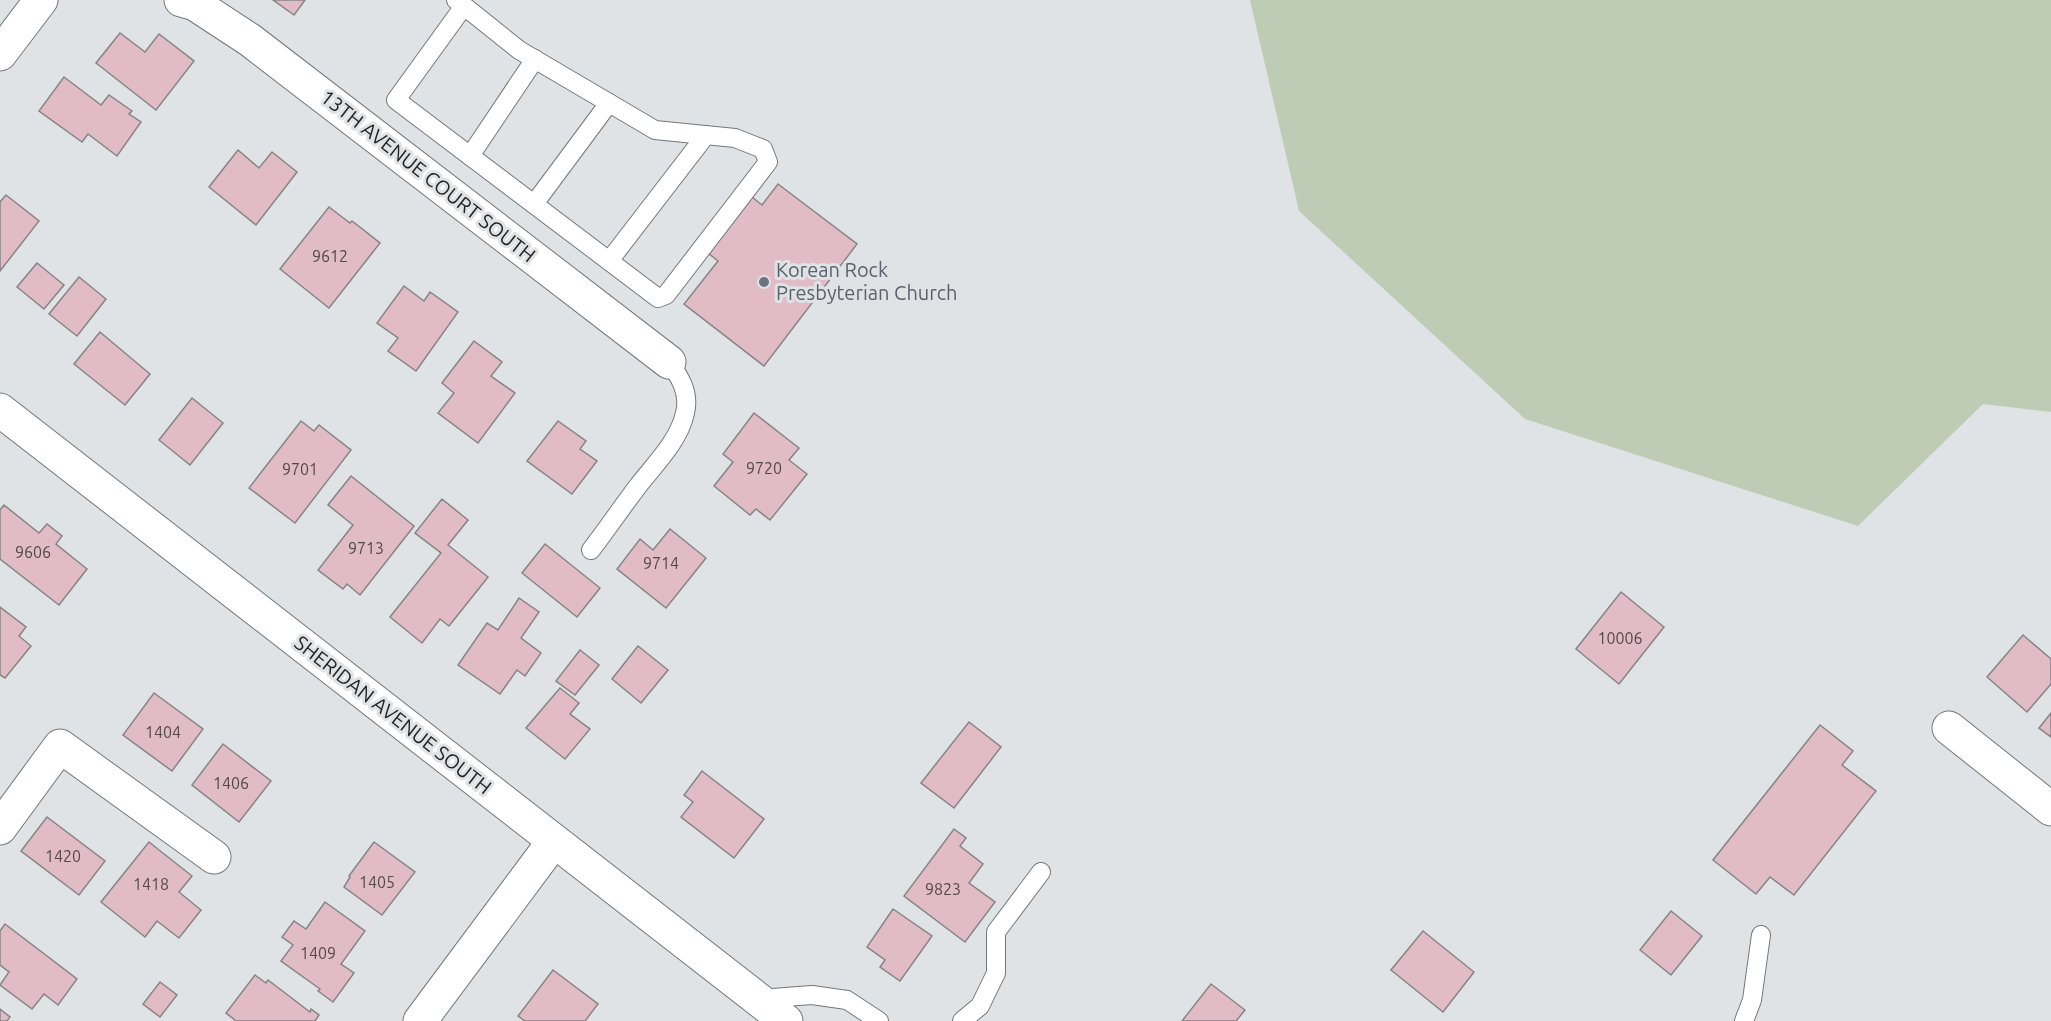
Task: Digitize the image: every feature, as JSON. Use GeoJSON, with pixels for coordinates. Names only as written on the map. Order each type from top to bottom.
{"type":"FeatureCollection","features":[{"type":"Feature","properties":{"kind":"street"},"geometry":{"type":"LineString","coordinates":[[0,54],[41,0]]}},
{"type":"Feature","properties":{"kind":"street","name":"13TH AVENUE COURT SOUTH"},"geometry":{"type":"LineString","coordinates":[[181,0],[195,4],[250,40],[669,362]]}},
{"type":"Feature","properties":{"kind":"street","name":"SHERIDAN AVENUE SOUTH"},"geometry":{"type":"LineString","coordinates":[[0,410],[786,1021]]}},
{"type":"Feature","properties":{"kind":"street"},"geometry":{"type":"LineString","coordinates":[[1949,728],[2051,809]]}},
{"type":"Feature","properties":{"kind":"street"},"geometry":{"type":"LineString","coordinates":[[0,828],[60,746],[214,857]]}},
{"type":"Feature","properties":{"kind":"street"},"geometry":{"type":"LineString","coordinates":[[420,1021],[554,841]]}},
{"type":"Feature","properties":{"kind":"lane"},"geometry":{"type":"LineString","coordinates":[[460,3],[519,50],[655,130],[735,138],[763,150],[768,162],[666,295],[658,298],[396,100],[460,3]]}},
{"type":"Feature","properties":{"kind":"lane"},"geometry":{"type":"LineString","coordinates":[[470,156],[535,59]]}},
{"type":"Feature","properties":{"kind":"lane"},"geometry":{"type":"LineString","coordinates":[[534,204],[609,103]]}},
{"type":"Feature","properties":{"kind":"lane"},"geometry":{"type":"LineString","coordinates":[[609,261],[706,135]]}},
{"type":"Feature","properties":{"kind":"lane"},"geometry":{"type":"LineString","coordinates":[[591,550],[663,455],[677,433],[686,412],[686,393],[680,377],[669,362]]}},
{"type":"Feature","properties":{"kind":"lane"},"geometry":{"type":"LineString","coordinates":[[962,1021],[980,1006],[996,973],[996,933],[1041,872]]}},
{"type":"Feature","properties":{"kind":"lane"},"geometry":{"type":"LineString","coordinates":[[1744,1021],[1752,1000],[1761,935]]}},
{"type":"Feature","properties":{"kind":"lane"},"geometry":{"type":"LineString","coordinates":[[758,999],[812,995],[847,1000],[879,1021]]}},
{"type":"Feature","properties":{"kind":"green space"},"geometry":{"type":"Polygon","coordinates":[[[1250,0],[2051,0],[2051,412],[1983,404],[1858,526],[1525,419],[1299,211],[1250,0]]]}},
{"type":"Feature","properties":{"kind":"building"},"geometry":{"type":"Polygon","coordinates":[[[273,0],[305,0],[294,15],[273,0]]]}},
{"type":"Feature","properties":{"kind":"building"},"geometry":{"type":"Polygon","coordinates":[[[120,33],[145,52],[159,34],[194,61],[156,110],[96,63],[120,33]]]}},
{"type":"Feature","properties":{"kind":"building"},"geometry":{"type":"Polygon","coordinates":[[[64,77],[101,105],[109,95],[132,111],[129,114],[141,122],[117,156],[88,134],[82,142],[39,111],[64,77]]]}},
{"type":"Feature","properties":{"kind":"building"},"geometry":{"type":"Polygon","coordinates":[[[238,150],[259,168],[272,152],[297,172],[256,225],[209,187],[238,150]]]}},
{"type":"Feature","properties":{"kind":"building","name":"Korean Rock Presbyterian Church"},"geometry":{"type":"Polygon","coordinates":[[[778,184],[857,244],[764,366],[684,304],[718,261],[703,249],[747,193],[762,205],[778,184]]]}},
{"type":"Feature","properties":{"kind":"building"},"geometry":{"type":"Polygon","coordinates":[[[6,195],[39,221],[0,271],[0,202],[6,195]]]}},
{"type":"Feature","properties":{"kind":"building"},"geometry":{"type":"Polygon","coordinates":[[[329,207],[350,223],[352,221],[380,243],[329,308],[280,269],[329,207]]]}},
{"type":"Feature","properties":{"kind":"building"},"geometry":{"type":"Polygon","coordinates":[[[37,263],[64,285],[44,309],[17,287],[37,263]]]}},
{"type":"Feature","properties":{"kind":"building"},"geometry":{"type":"Polygon","coordinates":[[[79,277],[106,299],[77,336],[49,314],[79,277]]]}},
{"type":"Feature","properties":{"kind":"building"},"geometry":{"type":"Polygon","coordinates":[[[404,286],[424,301],[430,292],[458,312],[416,371],[388,351],[398,338],[377,323],[404,286]]]}},
{"type":"Feature","properties":{"kind":"building"},"geometry":{"type":"Polygon","coordinates":[[[100,332],[150,374],[125,405],[74,364],[100,332]]]}},
{"type":"Feature","properties":{"kind":"building"},"geometry":{"type":"Polygon","coordinates":[[[474,341],[502,362],[491,376],[515,393],[478,443],[438,413],[454,393],[442,383],[474,341]]]}},
{"type":"Feature","properties":{"kind":"building"},"geometry":{"type":"Polygon","coordinates":[[[192,398],[223,423],[190,465],[159,440],[192,398]]]}},
{"type":"Feature","properties":{"kind":"building"},"geometry":{"type":"Polygon","coordinates":[[[754,413],[799,448],[789,460],[807,474],[770,520],[756,509],[750,515],[714,486],[733,462],[723,454],[754,413]]]}},
{"type":"Feature","properties":{"kind":"building"},"geometry":{"type":"Polygon","coordinates":[[[301,421],[314,431],[319,425],[351,450],[295,523],[249,488],[301,421]]]}},
{"type":"Feature","properties":{"kind":"building"},"geometry":{"type":"Polygon","coordinates":[[[558,421],[586,441],[580,449],[597,461],[572,494],[527,461],[558,421]]]}},
{"type":"Feature","properties":{"kind":"building"},"geometry":{"type":"Polygon","coordinates":[[[351,476],[414,526],[360,595],[347,584],[343,589],[318,570],[353,525],[328,505],[351,476]]]}},
{"type":"Feature","properties":{"kind":"building"},"geometry":{"type":"Polygon","coordinates":[[[442,499],[468,520],[448,545],[488,577],[449,626],[440,619],[422,643],[390,617],[441,553],[415,533],[442,499]]]}},
{"type":"Feature","properties":{"kind":"building"},"geometry":{"type":"Polygon","coordinates":[[[4,505],[39,533],[47,524],[62,536],[56,544],[87,569],[59,605],[0,559],[0,510],[4,505]]]}},
{"type":"Feature","properties":{"kind":"building"},"geometry":{"type":"Polygon","coordinates":[[[670,529],[706,558],[666,608],[617,569],[640,539],[653,550],[670,529]]]}},
{"type":"Feature","properties":{"kind":"building"},"geometry":{"type":"Polygon","coordinates":[[[545,544],[600,588],[577,617],[522,573],[545,544]]]}},
{"type":"Feature","properties":{"kind":"building"},"geometry":{"type":"Polygon","coordinates":[[[1621,592],[1664,627],[1619,684],[1576,649],[1621,592]]]}},
{"type":"Feature","properties":{"kind":"building"},"geometry":{"type":"Polygon","coordinates":[[[519,598],[539,612],[521,638],[541,653],[525,676],[517,670],[500,694],[458,665],[487,623],[498,630],[519,598]]]}},
{"type":"Feature","properties":{"kind":"building"},"geometry":{"type":"Polygon","coordinates":[[[0,607],[26,627],[19,636],[31,646],[5,678],[0,675],[0,607]]]}},
{"type":"Feature","properties":{"kind":"building"},"geometry":{"type":"Polygon","coordinates":[[[2023,635],[2051,659],[2051,684],[2027,712],[1987,677],[2023,635]]]}},
{"type":"Feature","properties":{"kind":"building"},"geometry":{"type":"Polygon","coordinates":[[[638,646],[668,670],[641,703],[612,679],[638,646]]]}},
{"type":"Feature","properties":{"kind":"building"},"geometry":{"type":"Polygon","coordinates":[[[580,650],[599,665],[575,695],[556,681],[580,650]]]}},
{"type":"Feature","properties":{"kind":"building"},"geometry":{"type":"Polygon","coordinates":[[[560,688],[579,703],[570,714],[590,729],[565,759],[526,728],[560,688]]]}},
{"type":"Feature","properties":{"kind":"building"},"geometry":{"type":"Polygon","coordinates":[[[154,693],[203,729],[172,771],[123,735],[154,693]]]}},
{"type":"Feature","properties":{"kind":"building"},"geometry":{"type":"Polygon","coordinates":[[[2051,713],[2051,737],[2039,728],[2051,713]]]}},
{"type":"Feature","properties":{"kind":"building"},"geometry":{"type":"Polygon","coordinates":[[[969,722],[1001,747],[954,808],[921,783],[969,722]]]}},
{"type":"Feature","properties":{"kind":"building"},"geometry":{"type":"Polygon","coordinates":[[[1820,725],[1853,751],[1842,765],[1876,791],[1794,895],[1770,877],[1756,894],[1713,860],[1820,725]]]}},
{"type":"Feature","properties":{"kind":"building"},"geometry":{"type":"Polygon","coordinates":[[[223,744],[271,781],[239,822],[192,785],[223,744]]]}},
{"type":"Feature","properties":{"kind":"building"},"geometry":{"type":"Polygon","coordinates":[[[702,771],[764,819],[734,858],[681,817],[693,802],[684,795],[702,771]]]}},
{"type":"Feature","properties":{"kind":"building"},"geometry":{"type":"Polygon","coordinates":[[[47,817],[105,861],[79,895],[21,851],[47,817]]]}},
{"type":"Feature","properties":{"kind":"building"},"geometry":{"type":"Polygon","coordinates":[[[954,829],[966,838],[960,846],[983,864],[969,883],[995,902],[965,942],[904,896],[954,829]]]}},
{"type":"Feature","properties":{"kind":"building"},"geometry":{"type":"Polygon","coordinates":[[[149,842],[192,876],[179,892],[201,910],[179,938],[157,921],[145,937],[101,902],[149,842]]]}},
{"type":"Feature","properties":{"kind":"building"},"geometry":{"type":"Polygon","coordinates":[[[374,842],[415,872],[382,915],[344,887],[349,876],[374,842]]]}},
{"type":"Feature","properties":{"kind":"building"},"geometry":{"type":"Polygon","coordinates":[[[325,902],[365,931],[341,964],[354,973],[333,1002],[318,991],[320,989],[281,961],[293,945],[282,937],[294,921],[306,929],[325,902]]]}},
{"type":"Feature","properties":{"kind":"building"},"geometry":{"type":"Polygon","coordinates":[[[893,909],[932,936],[900,981],[880,967],[885,960],[867,947],[893,909]]]}},
{"type":"Feature","properties":{"kind":"building"},"geometry":{"type":"Polygon","coordinates":[[[1671,911],[1702,936],[1671,975],[1640,950],[1671,911]]]}},
{"type":"Feature","properties":{"kind":"building"},"geometry":{"type":"Polygon","coordinates":[[[5,924],[77,979],[58,1005],[44,994],[32,1009],[0,985],[9,972],[0,965],[0,931],[5,924]]]}},
{"type":"Feature","properties":{"kind":"building"},"geometry":{"type":"Polygon","coordinates":[[[1423,931],[1474,972],[1443,1012],[1391,970],[1423,931]]]}},
{"type":"Feature","properties":{"kind":"building"},"geometry":{"type":"Polygon","coordinates":[[[553,970],[598,1004],[585,1021],[525,1021],[518,1016],[553,970]]]}},
{"type":"Feature","properties":{"kind":"building"},"geometry":{"type":"Polygon","coordinates":[[[255,975],[266,983],[268,980],[310,1012],[311,1009],[319,1015],[315,1021],[236,1021],[226,1013],[255,975]]]}},
{"type":"Feature","properties":{"kind":"building"},"geometry":{"type":"Polygon","coordinates":[[[160,982],[177,995],[160,1017],[143,1004],[160,982]]]}},
{"type":"Feature","properties":{"kind":"building"},"geometry":{"type":"Polygon","coordinates":[[[1211,984],[1245,1010],[1236,1021],[1182,1021],[1211,984]]]}},
{"type":"Feature","properties":{"kind":"building"},"geometry":{"type":"Polygon","coordinates":[[[0,1009],[10,1017],[7,1021],[0,1021],[0,1009]]]}},
{"type":"Feature","properties":{"kind":"place","name":"Korean Rock Presbyterian Church"},"geometry":{"type":"Point","coordinates":[764,282]}}]}
